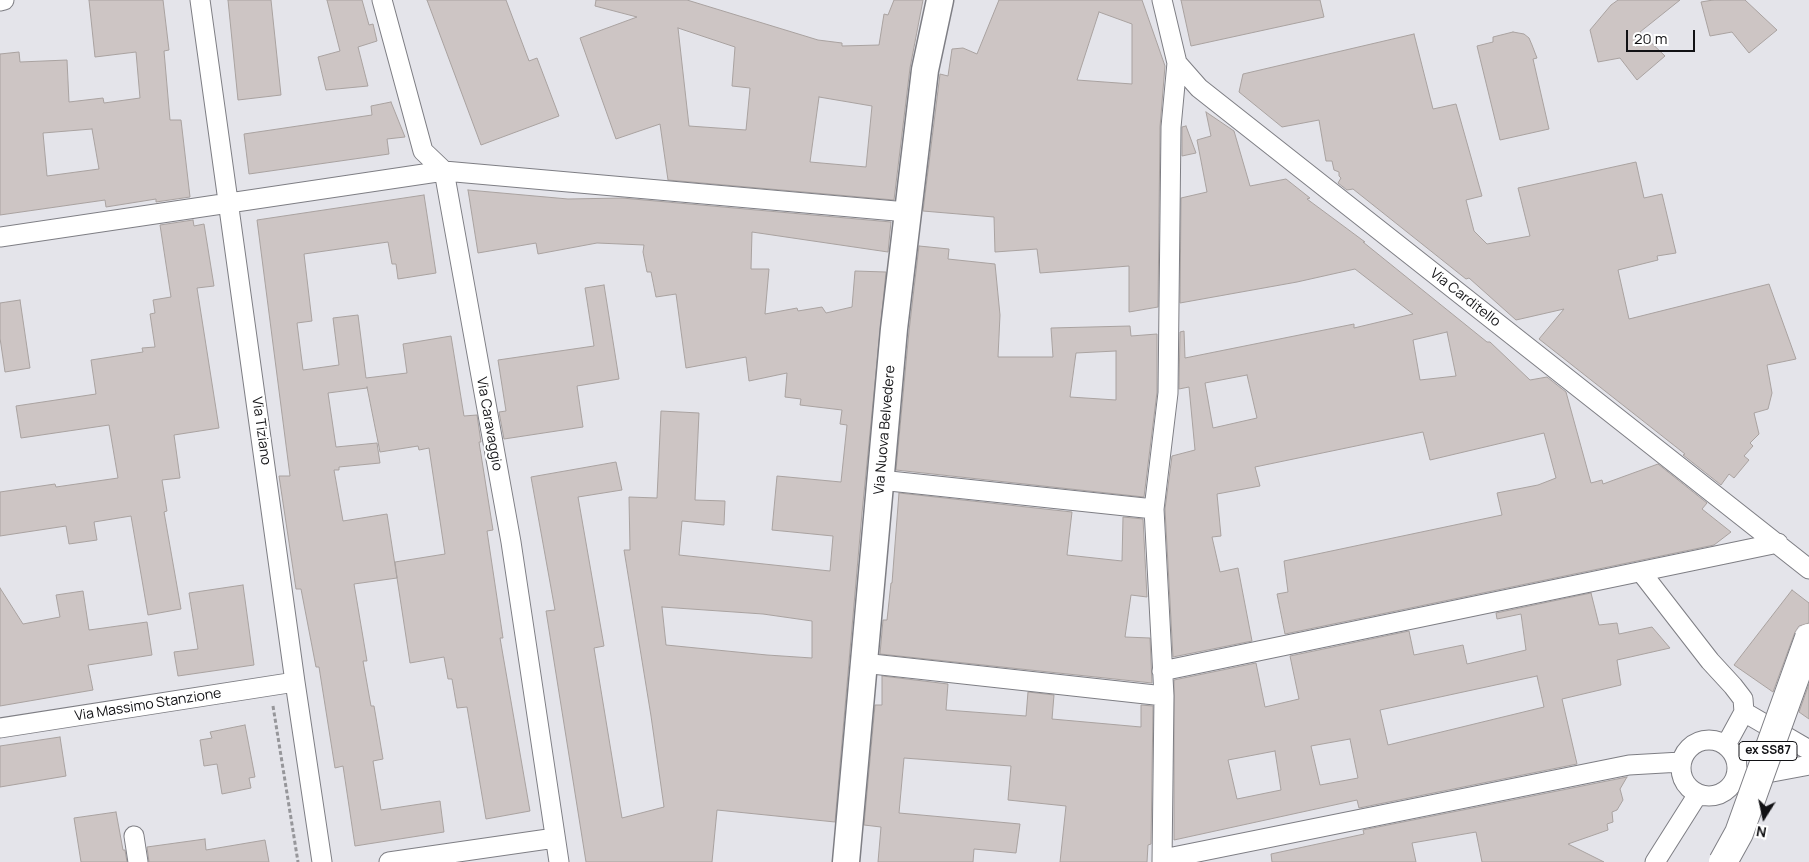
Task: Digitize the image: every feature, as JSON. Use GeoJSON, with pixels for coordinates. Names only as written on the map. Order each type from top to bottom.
{"type":"FeatureCollection","features":[{"type":"Feature","properties":{"kind":"highway","name":"ex SS87"},"geometry":{"type":"LineString","coordinates":[[1723,862],[1739,833],[1809,638]]}},
{"type":"Feature","properties":{"kind":"street"},"geometry":{"type":"LineString","coordinates":[[0,1],[4,0]]}},
{"type":"Feature","properties":{"kind":"street","name":"Via Tiziano"},"geometry":{"type":"LineString","coordinates":[[200,0],[230,203],[295,682],[322,862]]}},
{"type":"Feature","properties":{"kind":"street"},"geometry":{"type":"LineString","coordinates":[[382,0],[423,151],[444,171]]}},
{"type":"Feature","properties":{"kind":"street","name":"Via Nuova Belvedere"},"geometry":{"type":"LineString","coordinates":[[846,862],[894,329],[925,70],[940,0]]}},
{"type":"Feature","properties":{"kind":"street","name":"Via Carditello"},"geometry":{"type":"LineString","coordinates":[[1162,0],[1177,63],[1200,88],[1809,568]]}},
{"type":"Feature","properties":{"kind":"street"},"geometry":{"type":"LineString","coordinates":[[1177,63],[1172,128],[1168,393],[1154,510],[1164,696],[1162,861],[1629,764],[1681,762]]}},
{"type":"Feature","properties":{"kind":"street"},"geometry":{"type":"LineString","coordinates":[[0,237],[444,171],[907,212]]}},
{"type":"Feature","properties":{"kind":"street","name":"Via Caravaggio"},"geometry":{"type":"LineString","coordinates":[[444,171],[511,542],[558,862]]}},
{"type":"Feature","properties":{"kind":"street"},"geometry":{"type":"LineString","coordinates":[[880,480],[1154,510]]}},
{"type":"Feature","properties":{"kind":"street"},"geometry":{"type":"LineString","coordinates":[[1162,671],[1778,543]]}},
{"type":"Feature","properties":{"kind":"street"},"geometry":{"type":"LineString","coordinates":[[1641,572],[1742,699],[1744,712],[1726,744]]}},
{"type":"Feature","properties":{"kind":"street"},"geometry":{"type":"LineString","coordinates":[[863,664],[1164,696]]}},
{"type":"Feature","properties":{"kind":"street","name":"Via Massimo Stanzione"},"geometry":{"type":"LineString","coordinates":[[0,728],[295,682]]}},
{"type":"Feature","properties":{"kind":"street"},"geometry":{"type":"LineString","coordinates":[[1744,712],[1809,750]]}},
{"type":"Feature","properties":{"kind":"street"},"geometry":{"type":"LineString","coordinates":[[1709,739],[1726,744],[1736,757],[1738,764],[1735,780],[1731,786],[1718,795],[1708,796],[1698,794],[1690,789],[1684,781],[1681,772],[1681,762],[1691,745],[1709,739]]}},
{"type":"Feature","properties":{"kind":"street"},"geometry":{"type":"LineString","coordinates":[[1735,780],[1809,765]]}},
{"type":"Feature","properties":{"kind":"street"},"geometry":{"type":"LineString","coordinates":[[1656,862],[1698,794]]}},
{"type":"Feature","properties":{"kind":"street"},"geometry":{"type":"LineString","coordinates":[[134,836],[138,862]]}},
{"type":"Feature","properties":{"kind":"street"},"geometry":{"type":"LineString","coordinates":[[389,862],[555,838]]}},
{"type":"Feature","properties":{"kind":"path"},"geometry":{"type":"LineString","coordinates":[[269,686],[298,862]]}},
{"type":"Feature","properties":{"kind":"building"},"geometry":{"type":"Polygon","coordinates":[[[89,0],[163,0],[169,50],[164,51],[170,120],[181,120],[190,197],[156,202],[156,199],[106,207],[105,200],[0,215],[0,54],[19,52],[20,62],[67,60],[69,102],[103,98],[104,103],[140,98],[136,52],[95,57],[89,0]],[[92,129],[43,133],[47,176],[99,169],[92,129]]]}},
{"type":"Feature","properties":{"kind":"building"},"geometry":{"type":"Polygon","coordinates":[[[228,0],[271,0],[281,95],[238,100],[228,0]]]}},
{"type":"Feature","properties":{"kind":"building"},"geometry":{"type":"Polygon","coordinates":[[[327,0],[362,0],[369,25],[373,24],[377,41],[358,47],[368,86],[326,90],[318,57],[340,51],[327,0]]]}},
{"type":"Feature","properties":{"kind":"building"},"geometry":{"type":"Polygon","coordinates":[[[427,0],[506,0],[529,61],[537,58],[559,116],[481,145],[427,0]]]}},
{"type":"Feature","properties":{"kind":"building"},"geometry":{"type":"Polygon","coordinates":[[[596,0],[687,0],[818,40],[842,43],[842,46],[879,45],[884,14],[888,15],[894,0],[923,0],[910,68],[894,200],[668,180],[660,124],[616,139],[580,38],[637,17],[595,6],[596,0]],[[678,28],[689,126],[746,130],[750,88],[732,86],[735,47],[678,28]],[[819,97],[810,162],[866,167],[872,106],[819,97]]]}},
{"type":"Feature","properties":{"kind":"building"},"geometry":{"type":"Polygon","coordinates":[[[999,0],[1142,0],[1165,66],[1160,127],[1158,307],[1129,312],[1129,266],[1040,273],[1037,249],[995,252],[994,217],[923,211],[940,74],[948,76],[952,49],[963,48],[977,54],[999,0]],[[1099,12],[1077,80],[1132,84],[1132,24],[1099,12]]]}},
{"type":"Feature","properties":{"kind":"building"},"geometry":{"type":"Polygon","coordinates":[[[1181,0],[1320,0],[1324,17],[1191,46],[1181,0]]]}},
{"type":"Feature","properties":{"kind":"building"},"geometry":{"type":"Polygon","coordinates":[[[1618,0],[1680,0],[1640,32],[1665,56],[1637,80],[1620,58],[1598,62],[1590,30],[1611,5],[1618,0]]]}},
{"type":"Feature","properties":{"kind":"building"},"geometry":{"type":"Polygon","coordinates":[[[1745,0],[1777,30],[1749,53],[1732,32],[1710,36],[1701,2],[1745,0]]]}},
{"type":"Feature","properties":{"kind":"building"},"geometry":{"type":"Polygon","coordinates":[[[1513,32],[1524,34],[1529,38],[1537,58],[1533,59],[1549,129],[1500,140],[1477,46],[1493,42],[1493,37],[1513,32]]]}},
{"type":"Feature","properties":{"kind":"building"},"geometry":{"type":"Polygon","coordinates":[[[1414,34],[1433,109],[1456,104],[1482,196],[1466,200],[1474,231],[1487,244],[1530,236],[1518,188],[1636,162],[1644,198],[1662,194],[1676,253],[1657,256],[1658,260],[1618,270],[1629,319],[1769,284],[1796,359],[1767,365],[1772,393],[1768,409],[1754,413],[1759,434],[1750,443],[1753,446],[1744,456],[1749,460],[1734,478],[1729,474],[1721,485],[1683,455],[1685,454],[1539,339],[1564,309],[1516,320],[1469,278],[1466,279],[1353,189],[1347,190],[1338,183],[1341,178],[1339,172],[1334,170],[1332,161],[1326,161],[1319,120],[1282,127],[1239,92],[1243,74],[1414,34]]]}},
{"type":"Feature","properties":{"kind":"building"},"geometry":{"type":"Polygon","coordinates":[[[391,102],[405,137],[387,139],[389,154],[249,174],[244,134],[372,115],[371,106],[391,102]]]}},
{"type":"Feature","properties":{"kind":"building"},"geometry":{"type":"Polygon","coordinates":[[[1206,112],[1234,131],[1250,186],[1286,179],[1310,198],[1307,199],[1365,242],[1363,242],[1487,342],[1490,342],[1530,380],[1547,377],[1566,392],[1591,483],[1602,480],[1603,484],[1658,464],[1707,503],[1702,509],[1731,532],[1714,545],[1285,634],[1277,594],[1288,592],[1284,561],[1502,515],[1497,493],[1538,485],[1556,478],[1544,433],[1430,460],[1423,432],[1255,467],[1260,486],[1217,494],[1221,536],[1212,537],[1220,572],[1238,568],[1252,641],[1173,657],[1165,509],[1172,456],[1195,450],[1189,387],[1179,389],[1180,332],[1184,331],[1185,358],[1354,324],[1354,328],[1413,314],[1355,269],[1297,282],[1180,303],[1181,198],[1207,192],[1197,140],[1211,136],[1206,112]],[[1447,332],[1413,340],[1420,380],[1456,376],[1447,332]],[[1247,375],[1205,383],[1213,428],[1257,418],[1247,375]]]}},
{"type":"Feature","properties":{"kind":"building"},"geometry":{"type":"Polygon","coordinates":[[[1186,126],[1196,153],[1182,156],[1182,127],[1186,126]]]}},
{"type":"Feature","properties":{"kind":"building"},"geometry":{"type":"Polygon","coordinates":[[[468,190],[568,199],[622,198],[891,222],[888,252],[752,232],[751,269],[769,269],[765,314],[797,308],[798,311],[822,307],[826,313],[852,307],[855,271],[886,272],[862,513],[835,822],[717,810],[712,862],[586,862],[546,611],[555,610],[531,477],[616,462],[622,490],[578,497],[604,646],[594,648],[622,818],[664,807],[624,550],[630,550],[629,497],[657,498],[661,411],[699,413],[695,500],[725,501],[724,525],[682,521],[679,555],[830,571],[833,536],[772,530],[777,476],[841,482],[847,425],[840,424],[842,410],[800,405],[801,399],[785,397],[787,373],[749,381],[746,357],[686,368],[676,294],[656,297],[651,272],[647,272],[643,252],[644,245],[597,243],[538,254],[536,243],[478,253],[468,190]],[[662,607],[666,645],[812,658],[812,621],[763,614],[662,607]]]}},
{"type":"Feature","properties":{"kind":"building"},"geometry":{"type":"Polygon","coordinates":[[[424,195],[436,273],[398,279],[396,264],[392,264],[388,242],[304,254],[312,321],[297,323],[303,370],[339,365],[333,318],[358,315],[366,378],[407,373],[403,344],[451,336],[464,416],[477,415],[481,442],[479,442],[493,530],[487,531],[503,638],[500,638],[530,811],[486,819],[467,707],[457,708],[452,679],[448,679],[444,657],[410,663],[397,578],[354,584],[367,661],[363,661],[371,706],[374,706],[383,759],[373,761],[381,810],[440,801],[444,832],[355,846],[343,766],[335,768],[319,667],[316,667],[301,589],[296,589],[279,476],[290,476],[257,220],[424,195]],[[367,387],[328,393],[336,447],[377,443],[380,463],[339,467],[339,470],[334,470],[343,521],[387,514],[397,578],[395,562],[445,554],[429,448],[419,450],[418,446],[380,452],[367,387]]]}},
{"type":"Feature","properties":{"kind":"building"},"geometry":{"type":"Polygon","coordinates":[[[193,220],[194,226],[204,224],[214,286],[197,288],[219,428],[174,435],[180,478],[162,480],[167,511],[164,512],[181,609],[148,615],[131,516],[94,522],[97,540],[69,544],[66,526],[0,536],[0,492],[55,484],[56,487],[118,478],[109,425],[21,438],[16,406],[96,394],[91,360],[143,352],[142,348],[155,347],[150,314],[155,313],[153,300],[171,297],[160,225],[193,220]]]}},
{"type":"Feature","properties":{"kind":"building"},"geometry":{"type":"Polygon","coordinates":[[[919,246],[949,249],[948,259],[995,264],[1000,315],[998,357],[1053,357],[1051,328],[1130,326],[1131,336],[1157,334],[1157,392],[1144,497],[896,470],[919,246]],[[1116,351],[1076,353],[1070,397],[1116,400],[1116,351]]]}},
{"type":"Feature","properties":{"kind":"building"},"geometry":{"type":"Polygon","coordinates":[[[604,285],[619,379],[577,386],[583,427],[504,439],[499,412],[506,411],[498,360],[594,346],[585,288],[604,285]]]}},
{"type":"Feature","properties":{"kind":"building"},"geometry":{"type":"Polygon","coordinates":[[[20,300],[30,368],[5,372],[0,338],[0,303],[20,300]]]}},
{"type":"Feature","properties":{"kind":"building"},"geometry":{"type":"Polygon","coordinates":[[[899,493],[1072,512],[1067,555],[1122,561],[1123,517],[1143,519],[1147,597],[1131,595],[1125,637],[1150,638],[1152,683],[880,654],[883,620],[887,620],[892,583],[899,493]]]}},
{"type":"Feature","properties":{"kind":"building"},"geometry":{"type":"Polygon","coordinates":[[[243,585],[254,665],[178,676],[174,652],[198,649],[189,593],[243,585]]]}},
{"type":"Feature","properties":{"kind":"building"},"geometry":{"type":"Polygon","coordinates":[[[0,588],[23,624],[60,617],[56,595],[83,591],[89,630],[147,622],[152,655],[88,665],[93,690],[0,706],[0,588]]]}},
{"type":"Feature","properties":{"kind":"building"},"geometry":{"type":"Polygon","coordinates":[[[1792,590],[1809,603],[1809,623],[1799,626],[1795,632],[1773,692],[1734,665],[1792,590]]]}},
{"type":"Feature","properties":{"kind":"building"},"geometry":{"type":"Polygon","coordinates":[[[1591,593],[1599,625],[1617,623],[1619,634],[1652,627],[1670,648],[1617,660],[1621,685],[1562,699],[1577,764],[1359,808],[1357,800],[1174,840],[1174,680],[1256,663],[1265,707],[1299,699],[1290,656],[1409,631],[1414,655],[1463,645],[1467,664],[1526,650],[1521,614],[1497,619],[1496,613],[1591,593]],[[1537,676],[1380,710],[1388,745],[1544,707],[1537,676]],[[1350,739],[1311,746],[1320,785],[1358,778],[1350,739]],[[1275,751],[1228,760],[1237,799],[1281,790],[1275,751]]]}},
{"type":"Feature","properties":{"kind":"building"},"geometry":{"type":"Polygon","coordinates":[[[882,676],[948,684],[946,710],[1026,716],[1028,692],[1054,695],[1052,719],[1141,727],[1141,705],[1153,706],[1151,844],[1148,845],[1147,862],[1060,862],[1066,806],[1008,800],[1011,766],[904,758],[899,813],[1020,824],[1016,853],[974,849],[973,862],[878,862],[881,827],[864,825],[875,705],[882,705],[882,676]]]}},
{"type":"Feature","properties":{"kind":"building"},"geometry":{"type":"Polygon","coordinates":[[[1809,684],[1809,719],[1799,712],[1809,684]]]}},
{"type":"Feature","properties":{"kind":"building"},"geometry":{"type":"Polygon","coordinates":[[[245,725],[255,777],[249,778],[251,788],[222,794],[217,764],[204,766],[200,740],[212,738],[210,732],[245,725]]]}},
{"type":"Feature","properties":{"kind":"building"},"geometry":{"type":"Polygon","coordinates":[[[60,737],[66,776],[0,787],[0,746],[60,737]]]}},
{"type":"Feature","properties":{"kind":"building"},"geometry":{"type":"Polygon","coordinates":[[[1627,777],[1620,789],[1623,800],[1617,810],[1612,812],[1613,822],[1607,824],[1608,830],[1568,844],[1604,862],[1482,862],[1476,832],[1412,843],[1416,862],[1272,862],[1271,854],[1364,834],[1363,830],[1627,777]]]}},
{"type":"Feature","properties":{"kind":"building"},"geometry":{"type":"Polygon","coordinates":[[[116,812],[127,862],[81,862],[74,818],[116,812]]]}},
{"type":"Feature","properties":{"kind":"building"},"geometry":{"type":"Polygon","coordinates":[[[205,839],[206,850],[265,840],[269,862],[149,862],[147,847],[205,839]]]}}]}
